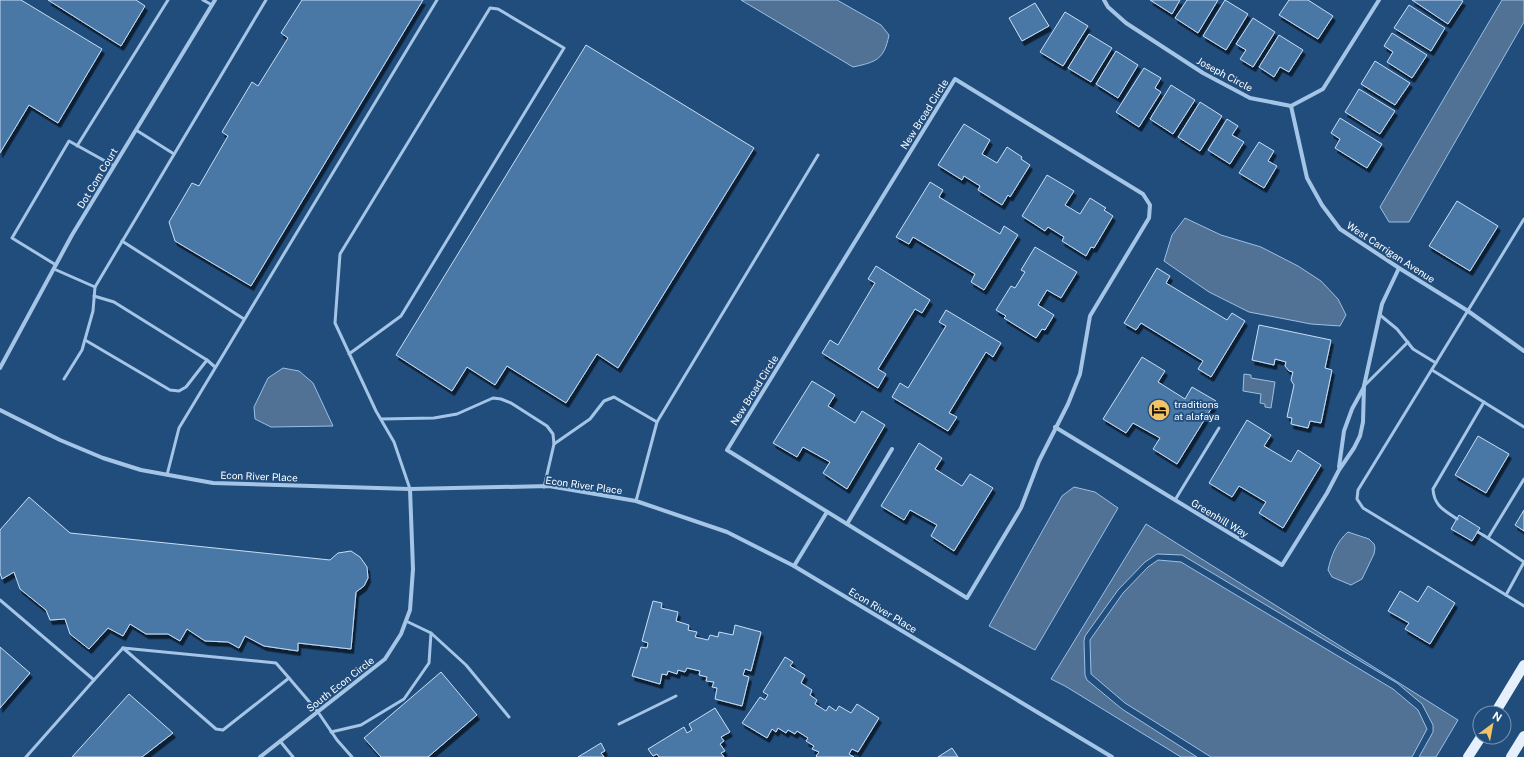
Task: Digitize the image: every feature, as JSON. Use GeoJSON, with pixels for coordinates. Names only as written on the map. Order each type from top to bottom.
{"type":"FeatureCollection","features":[{"type":"Feature","properties":{"kind":"main road"},"geometry":{"type":"LineString","coordinates":[[1500,705],[1524,665]]}},
{"type":"Feature","properties":{"kind":"main road"},"geometry":{"type":"LineString","coordinates":[[1511,757],[1524,736]]}},
{"type":"Feature","properties":{"kind":"main road"},"geometry":{"type":"LineString","coordinates":[[1468,757],[1475,745]]}},
{"type":"Feature","properties":{"kind":"main road"},"geometry":{"type":"LineString","coordinates":[[1472,757],[1477,745]]}},
{"type":"Feature","properties":{"kind":"street","name":"Dot Com Court"},"geometry":{"type":"LineString","coordinates":[[0,368],[72,235],[215,0]]}},
{"type":"Feature","properties":{"kind":"street","name":"Joseph Circle"},"geometry":{"type":"LineString","coordinates":[[1104,0],[1108,7],[1126,23],[1204,73],[1250,98],[1291,106]]}},
{"type":"Feature","properties":{"kind":"street"},"geometry":{"type":"LineString","coordinates":[[1291,106],[1323,89],[1379,0]]}},
{"type":"Feature","properties":{"kind":"street","name":"New Broad Circle"},"geometry":{"type":"LineString","coordinates":[[955,79],[1143,194],[1150,205],[1149,218],[1090,316],[1080,374],[1068,404],[1039,461],[1021,508],[967,598],[827,512],[727,450],[955,79]]}},
{"type":"Feature","properties":{"kind":"street","name":"West Carrigan Avenue"},"geometry":{"type":"LineString","coordinates":[[1291,106],[1307,178],[1322,205],[1340,229],[1468,311],[1524,351]]}},
{"type":"Feature","properties":{"kind":"street","name":"Greenhill Way"},"geometry":{"type":"LineString","coordinates":[[1055,427],[1282,565],[1327,493],[1360,436],[1363,422],[1364,386],[1382,304],[1399,268]]}},
{"type":"Feature","properties":{"kind":"street","name":"Greenhill Way"},"geometry":{"type":"LineString","coordinates":[[1339,470],[1344,431],[1352,409],[1364,386]]}},
{"type":"Feature","properties":{"kind":"street","name":"Econ River Place"},"geometry":{"type":"LineString","coordinates":[[0,410],[60,440],[103,458],[141,470],[213,483],[410,489],[544,487],[636,501],[727,532],[794,566],[1112,757]]}},
{"type":"Feature","properties":{"kind":"street"},"geometry":{"type":"LineString","coordinates":[[847,524],[892,449]]}},
{"type":"Feature","properties":{"kind":"street","name":"South Econ Circle"},"geometry":{"type":"LineString","coordinates":[[260,757],[385,659],[401,634],[410,610],[413,569],[410,489]]}},
{"type":"Feature","properties":{"kind":"street"},"geometry":{"type":"LineString","coordinates":[[794,566],[827,512]]}},
{"type":"Feature","properties":{"kind":"lane"},"geometry":{"type":"LineString","coordinates":[[77,146],[168,0]]}},
{"type":"Feature","properties":{"kind":"lane"},"geometry":{"type":"LineString","coordinates":[[203,0],[212,5]]}},
{"type":"Feature","properties":{"kind":"lane"},"geometry":{"type":"LineString","coordinates":[[64,379],[82,350],[93,311],[95,287],[266,0]]}},
{"type":"Feature","properties":{"kind":"lane"},"geometry":{"type":"LineString","coordinates":[[167,475],[179,428],[437,0]]}},
{"type":"Feature","properties":{"kind":"lane"},"geometry":{"type":"LineString","coordinates":[[349,354],[401,316],[564,48],[498,9],[490,8],[340,254],[335,323],[349,354],[381,419],[394,442],[410,489]]}},
{"type":"Feature","properties":{"kind":"lane"},"geometry":{"type":"LineString","coordinates":[[136,130],[174,154]]}},
{"type":"Feature","properties":{"kind":"lane"},"geometry":{"type":"LineString","coordinates":[[95,287],[55,267],[12,238],[69,141],[114,166]]}},
{"type":"Feature","properties":{"kind":"lane"},"geometry":{"type":"LineString","coordinates":[[636,501],[657,422],[818,155]]}},
{"type":"Feature","properties":{"kind":"lane"},"geometry":{"type":"LineString","coordinates":[[1524,219],[1358,490],[1357,499],[1363,508],[1524,606]]}},
{"type":"Feature","properties":{"kind":"lane"},"geometry":{"type":"LineString","coordinates":[[122,241],[244,319]]}},
{"type":"Feature","properties":{"kind":"lane"},"geometry":{"type":"LineString","coordinates":[[94,296],[114,302],[207,360],[215,367]]}},
{"type":"Feature","properties":{"kind":"lane"},"geometry":{"type":"LineString","coordinates":[[1380,315],[1398,329],[1414,348],[1436,363]]}},
{"type":"Feature","properties":{"kind":"lane"},"geometry":{"type":"LineString","coordinates":[[85,340],[170,390],[179,392],[186,387],[207,360]]}},
{"type":"Feature","properties":{"kind":"lane"},"geometry":{"type":"LineString","coordinates":[[1364,386],[1408,342]]}},
{"type":"Feature","properties":{"kind":"lane"},"geometry":{"type":"LineString","coordinates":[[1432,370],[1524,427]]}},
{"type":"Feature","properties":{"kind":"lane"},"geometry":{"type":"LineString","coordinates":[[554,444],[590,419],[604,400],[614,397],[657,422]]}},
{"type":"Feature","properties":{"kind":"lane"},"geometry":{"type":"LineString","coordinates":[[381,419],[434,418],[457,414],[494,398],[511,403],[547,426],[553,434],[554,444],[544,487]]}},
{"type":"Feature","properties":{"kind":"lane"},"geometry":{"type":"LineString","coordinates":[[1458,519],[1442,509],[1437,503],[1434,498],[1434,489],[1484,402]]}},
{"type":"Feature","properties":{"kind":"lane"},"geometry":{"type":"LineString","coordinates":[[1175,500],[1219,428]]}},
{"type":"Feature","properties":{"kind":"lane"},"geometry":{"type":"LineString","coordinates":[[1488,538],[1524,479]]}},
{"type":"Feature","properties":{"kind":"lane"},"geometry":{"type":"LineString","coordinates":[[1478,532],[1524,562],[1506,595]]}},
{"type":"Feature","properties":{"kind":"lane"},"geometry":{"type":"LineString","coordinates":[[0,600],[94,680]]}},
{"type":"Feature","properties":{"kind":"lane"},"geometry":{"type":"LineString","coordinates":[[406,620],[431,633],[466,665],[509,717]]}},
{"type":"Feature","properties":{"kind":"lane"},"geometry":{"type":"LineString","coordinates":[[331,732],[361,726],[404,699],[429,663],[431,633]]}},
{"type":"Feature","properties":{"kind":"lane"},"geometry":{"type":"LineString","coordinates":[[26,757],[123,648]]}},
{"type":"Feature","properties":{"kind":"lane"},"geometry":{"type":"LineString","coordinates":[[123,648],[216,730],[223,730],[289,678]]}},
{"type":"Feature","properties":{"kind":"lane"},"geometry":{"type":"LineString","coordinates":[[123,648],[276,663],[318,712],[336,740],[352,757]]}},
{"type":"Feature","properties":{"kind":"lane"},"geometry":{"type":"LineString","coordinates":[[619,724],[676,696]]}},
{"type":"Feature","properties":{"kind":"lane"},"geometry":{"type":"LineString","coordinates":[[280,741],[292,757]]}},
{"type":"Feature","properties":{"kind":"water"},"geometry":{"type":"Polygon","coordinates":[[[741,0],[837,0],[881,25],[889,35],[887,43],[878,58],[868,63],[853,67],[741,0]]]}},
{"type":"Feature","properties":{"kind":"water"},"geometry":{"type":"Polygon","coordinates":[[[1502,0],[1524,0],[1524,22],[1409,222],[1389,222],[1380,207],[1502,0]]]}},
{"type":"Feature","properties":{"kind":"water"},"geometry":{"type":"Polygon","coordinates":[[[1185,218],[1221,235],[1261,247],[1298,266],[1321,281],[1338,299],[1346,315],[1340,326],[1311,324],[1249,312],[1209,292],[1164,261],[1172,235],[1185,218]]]}},
{"type":"Feature","properties":{"kind":"water"},"geometry":{"type":"Polygon","coordinates":[[[283,368],[299,371],[313,383],[333,426],[271,427],[255,419],[254,407],[268,378],[283,368]]]}},
{"type":"Feature","properties":{"kind":"water"},"geometry":{"type":"Polygon","coordinates":[[[1244,374],[1251,375],[1251,378],[1275,382],[1271,408],[1265,407],[1265,404],[1260,403],[1261,394],[1243,391],[1244,374]]]}},
{"type":"Feature","properties":{"kind":"water"},"geometry":{"type":"Polygon","coordinates":[[[1074,487],[1095,492],[1118,508],[1035,650],[989,626],[1062,496],[1074,487]]]}},
{"type":"Feature","properties":{"kind":"water"},"geometry":{"type":"Polygon","coordinates":[[[1146,524],[1458,720],[1436,757],[1419,757],[1433,732],[1433,725],[1422,704],[1397,683],[1182,555],[1157,554],[1145,562],[1118,590],[1085,636],[1085,675],[1087,680],[1122,709],[1197,757],[1181,757],[1065,686],[1051,679],[1146,524]]]}},
{"type":"Feature","properties":{"kind":"water"},"geometry":{"type":"Polygon","coordinates":[[[1348,532],[1369,539],[1374,544],[1375,548],[1374,554],[1362,579],[1351,585],[1332,577],[1328,570],[1335,549],[1348,532]]]}},
{"type":"Feature","properties":{"kind":"water"},"geometry":{"type":"Polygon","coordinates":[[[1158,560],[1181,562],[1393,689],[1418,710],[1427,729],[1412,757],[1211,757],[1125,703],[1091,674],[1090,640],[1123,593],[1148,567],[1158,560]]]}},
{"type":"Feature","properties":{"kind":"building"},"geometry":{"type":"Polygon","coordinates":[[[0,0],[21,0],[102,49],[58,123],[29,105],[0,153],[0,0]]]}},
{"type":"Feature","properties":{"kind":"building"},"geometry":{"type":"Polygon","coordinates":[[[48,0],[136,0],[145,6],[121,46],[48,0]]]}},
{"type":"Feature","properties":{"kind":"building"},"geometry":{"type":"Polygon","coordinates":[[[302,0],[423,0],[251,286],[175,241],[169,222],[192,183],[199,186],[228,136],[222,132],[252,82],[258,86],[288,38],[281,33],[302,0]]]}},
{"type":"Feature","properties":{"kind":"building"},"geometry":{"type":"Polygon","coordinates":[[[1150,0],[1180,0],[1172,14],[1150,0]]]}},
{"type":"Feature","properties":{"kind":"building"},"geometry":{"type":"Polygon","coordinates":[[[1187,0],[1218,0],[1198,33],[1175,18],[1187,0]]]}},
{"type":"Feature","properties":{"kind":"building"},"geometry":{"type":"Polygon","coordinates":[[[1225,0],[1248,14],[1226,50],[1203,36],[1225,0]]]}},
{"type":"Feature","properties":{"kind":"building"},"geometry":{"type":"Polygon","coordinates":[[[1289,0],[1308,0],[1333,16],[1318,39],[1279,15],[1289,0]]]}},
{"type":"Feature","properties":{"kind":"building"},"geometry":{"type":"Polygon","coordinates":[[[1412,0],[1461,0],[1463,1],[1448,24],[1412,0]]]}},
{"type":"Feature","properties":{"kind":"building"},"geometry":{"type":"Polygon","coordinates":[[[1035,3],[1049,26],[1022,41],[1009,18],[1035,3]]]}},
{"type":"Feature","properties":{"kind":"building"},"geometry":{"type":"Polygon","coordinates":[[[1409,5],[1445,28],[1431,51],[1394,28],[1409,5]]]}},
{"type":"Feature","properties":{"kind":"building"},"geometry":{"type":"Polygon","coordinates":[[[1065,12],[1088,26],[1063,66],[1040,52],[1065,12]]]}},
{"type":"Feature","properties":{"kind":"building"},"geometry":{"type":"Polygon","coordinates":[[[1253,18],[1275,32],[1253,67],[1240,59],[1246,50],[1236,44],[1253,18]]]}},
{"type":"Feature","properties":{"kind":"building"},"geometry":{"type":"Polygon","coordinates":[[[1392,33],[1427,55],[1412,78],[1387,62],[1393,52],[1384,46],[1392,33]]]}},
{"type":"Feature","properties":{"kind":"building"},"geometry":{"type":"Polygon","coordinates":[[[1089,34],[1112,48],[1091,82],[1068,68],[1089,34]]]}},
{"type":"Feature","properties":{"kind":"building"},"geometry":{"type":"Polygon","coordinates":[[[1279,35],[1303,50],[1289,72],[1280,67],[1274,77],[1259,67],[1279,35]]]}},
{"type":"Feature","properties":{"kind":"building"},"geometry":{"type":"Polygon","coordinates":[[[586,45],[754,148],[618,368],[597,354],[566,403],[507,366],[495,385],[467,367],[452,391],[396,355],[586,45]]]}},
{"type":"Feature","properties":{"kind":"building"},"geometry":{"type":"Polygon","coordinates":[[[1116,51],[1138,65],[1118,98],[1096,84],[1116,51]]]}},
{"type":"Feature","properties":{"kind":"building"},"geometry":{"type":"Polygon","coordinates":[[[1375,61],[1410,83],[1395,105],[1361,84],[1375,61]]]}},
{"type":"Feature","properties":{"kind":"building"},"geometry":{"type":"Polygon","coordinates":[[[1144,68],[1161,78],[1155,88],[1161,92],[1139,127],[1116,112],[1144,68]]]}},
{"type":"Feature","properties":{"kind":"building"},"geometry":{"type":"Polygon","coordinates":[[[1171,85],[1195,100],[1173,134],[1150,119],[1171,85]]]}},
{"type":"Feature","properties":{"kind":"building"},"geometry":{"type":"Polygon","coordinates":[[[1359,89],[1395,111],[1380,134],[1345,112],[1359,89]]]}},
{"type":"Feature","properties":{"kind":"building"},"geometry":{"type":"Polygon","coordinates":[[[1200,102],[1222,116],[1200,151],[1178,137],[1200,102]]]}},
{"type":"Feature","properties":{"kind":"building"},"geometry":{"type":"Polygon","coordinates":[[[1340,118],[1382,144],[1367,168],[1335,148],[1340,139],[1331,133],[1340,118]]]}},
{"type":"Feature","properties":{"kind":"building"},"geometry":{"type":"Polygon","coordinates":[[[1227,119],[1238,126],[1232,135],[1244,142],[1230,164],[1208,150],[1227,119]]]}},
{"type":"Feature","properties":{"kind":"building"},"geometry":{"type":"Polygon","coordinates":[[[964,124],[990,140],[982,154],[997,163],[1007,147],[1022,157],[1021,159],[1030,165],[1010,197],[1008,195],[1002,205],[978,190],[980,186],[964,176],[962,180],[938,165],[964,124]]]}},
{"type":"Feature","properties":{"kind":"building"},"geometry":{"type":"Polygon","coordinates":[[[1259,142],[1274,151],[1268,161],[1277,166],[1264,188],[1239,173],[1259,142]]]}},
{"type":"Feature","properties":{"kind":"building"},"geometry":{"type":"Polygon","coordinates":[[[1047,175],[1074,191],[1065,205],[1080,214],[1090,198],[1106,208],[1104,210],[1113,216],[1094,248],[1091,247],[1086,256],[1062,241],[1064,237],[1048,227],[1045,231],[1022,216],[1047,175]]]}},
{"type":"Feature","properties":{"kind":"building"},"geometry":{"type":"Polygon","coordinates":[[[930,182],[943,190],[939,197],[1000,234],[1004,226],[1018,235],[984,290],[971,282],[975,274],[913,237],[909,244],[896,237],[930,182]]]}},
{"type":"Feature","properties":{"kind":"building"},"geometry":{"type":"Polygon","coordinates":[[[1457,201],[1498,226],[1470,271],[1429,246],[1457,201]]]}},
{"type":"Feature","properties":{"kind":"building"},"geometry":{"type":"Polygon","coordinates":[[[1035,247],[1077,272],[1061,298],[1047,290],[1038,305],[1054,315],[1045,330],[1042,329],[1036,338],[1004,318],[1006,316],[996,310],[1011,286],[1015,288],[1025,272],[1021,270],[1035,247]]]}},
{"type":"Feature","properties":{"kind":"building"},"geometry":{"type":"Polygon","coordinates":[[[876,266],[930,300],[922,313],[915,309],[878,369],[886,374],[878,388],[822,353],[830,340],[838,345],[875,283],[868,279],[876,266]]]}},
{"type":"Feature","properties":{"kind":"building"},"geometry":{"type":"Polygon","coordinates":[[[1157,268],[1170,276],[1166,283],[1227,320],[1232,313],[1245,321],[1211,377],[1198,369],[1203,361],[1141,323],[1136,330],[1124,323],[1157,268]]]}},
{"type":"Feature","properties":{"kind":"building"},"geometry":{"type":"Polygon","coordinates":[[[946,310],[1001,343],[993,357],[986,352],[949,413],[957,417],[948,431],[892,397],[900,383],[908,388],[946,326],[939,322],[946,310]]]}},
{"type":"Feature","properties":{"kind":"building"},"geometry":{"type":"Polygon","coordinates":[[[1259,325],[1331,340],[1325,368],[1332,370],[1321,423],[1310,421],[1308,428],[1291,424],[1292,418],[1287,417],[1294,385],[1291,380],[1293,372],[1289,371],[1285,366],[1286,362],[1275,359],[1274,365],[1252,360],[1259,325]]]}},
{"type":"Feature","properties":{"kind":"building","name":"traditions at alafaya"},"geometry":{"type":"Polygon","coordinates":[[[1142,357],[1165,371],[1158,382],[1185,399],[1192,387],[1216,401],[1177,464],[1153,449],[1160,438],[1133,423],[1126,433],[1103,419],[1142,357]]]}},
{"type":"Feature","properties":{"kind":"building"},"geometry":{"type":"Polygon","coordinates":[[[812,381],[835,395],[828,406],[855,423],[862,411],[885,425],[847,489],[823,473],[830,462],[803,447],[797,457],[773,443],[812,381]]]}},
{"type":"Feature","properties":{"kind":"building"},"geometry":{"type":"Polygon","coordinates":[[[1247,420],[1271,435],[1264,446],[1291,462],[1298,450],[1321,465],[1283,528],[1259,513],[1266,502],[1239,486],[1232,497],[1209,483],[1247,420]]]}},
{"type":"Feature","properties":{"kind":"building"},"geometry":{"type":"Polygon","coordinates":[[[1478,436],[1509,454],[1486,493],[1455,475],[1478,436]]]}},
{"type":"Feature","properties":{"kind":"building"},"geometry":{"type":"Polygon","coordinates":[[[919,443],[942,458],[935,469],[962,486],[970,474],[993,488],[954,551],[931,536],[937,525],[910,510],[904,520],[881,506],[919,443]]]}},
{"type":"Feature","properties":{"kind":"building"},"geometry":{"type":"Polygon","coordinates":[[[29,497],[70,533],[330,560],[338,553],[351,551],[360,557],[367,567],[368,578],[364,586],[356,592],[351,649],[298,643],[298,651],[264,646],[245,636],[239,648],[228,642],[205,641],[187,629],[180,641],[168,634],[146,634],[130,624],[123,636],[108,628],[89,649],[70,634],[65,619],[50,620],[46,610],[20,589],[14,572],[2,579],[0,573],[0,530],[29,497]]]}},
{"type":"Feature","properties":{"kind":"building"},"geometry":{"type":"Polygon","coordinates":[[[1524,510],[1524,531],[1515,525],[1524,510]]]}},
{"type":"Feature","properties":{"kind":"building"},"geometry":{"type":"Polygon","coordinates":[[[1459,515],[1480,528],[1472,541],[1451,529],[1459,515]]]}},
{"type":"Feature","properties":{"kind":"building"},"geometry":{"type":"Polygon","coordinates":[[[1428,586],[1455,603],[1430,644],[1405,629],[1409,623],[1388,611],[1400,591],[1418,602],[1428,586]]]}},
{"type":"Feature","properties":{"kind":"building"},"geometry":{"type":"Polygon","coordinates":[[[653,601],[662,603],[661,608],[678,612],[676,621],[689,625],[688,630],[697,632],[695,637],[708,640],[710,635],[718,637],[719,632],[733,635],[735,625],[761,632],[751,671],[745,669],[743,675],[749,677],[742,706],[715,699],[717,688],[712,687],[714,682],[706,681],[707,677],[699,675],[700,671],[687,668],[685,672],[678,670],[677,674],[668,671],[667,675],[662,674],[660,684],[632,676],[641,647],[647,648],[648,643],[642,641],[653,601]]]}},
{"type":"Feature","properties":{"kind":"building"},"geometry":{"type":"Polygon","coordinates":[[[0,647],[30,673],[0,708],[0,647]]]}},
{"type":"Feature","properties":{"kind":"building"},"geometry":{"type":"Polygon","coordinates":[[[785,657],[793,662],[790,666],[805,675],[801,683],[812,690],[810,695],[817,700],[815,704],[826,711],[829,706],[836,711],[839,706],[851,713],[857,704],[879,718],[858,752],[852,749],[849,754],[854,757],[817,757],[816,756],[819,752],[812,749],[814,746],[806,741],[808,738],[797,731],[795,734],[788,730],[786,733],[778,728],[776,732],[772,729],[767,738],[742,723],[760,697],[765,700],[768,695],[763,692],[785,657]]]}},
{"type":"Feature","properties":{"kind":"building"},"geometry":{"type":"Polygon","coordinates":[[[441,672],[477,715],[428,757],[381,757],[364,738],[441,672]]]}},
{"type":"Feature","properties":{"kind":"building"},"geometry":{"type":"Polygon","coordinates":[[[129,694],[173,733],[142,757],[72,757],[129,694]]]}},
{"type":"Feature","properties":{"kind":"building"},"geometry":{"type":"Polygon","coordinates":[[[715,708],[730,732],[721,737],[724,741],[720,744],[725,751],[721,753],[724,757],[659,757],[657,754],[653,756],[648,749],[684,727],[687,733],[692,730],[689,724],[715,708]]]}},
{"type":"Feature","properties":{"kind":"building"},"geometry":{"type":"Polygon","coordinates":[[[601,743],[605,751],[601,753],[604,757],[578,757],[601,743]]]}},
{"type":"Feature","properties":{"kind":"building"},"geometry":{"type":"Polygon","coordinates":[[[952,748],[958,757],[938,757],[952,748]]]}},
{"type":"Feature","properties":{"kind":"place","name":"traditions at alafaya"},"geometry":{"type":"Point","coordinates":[1159,410]}}]}
